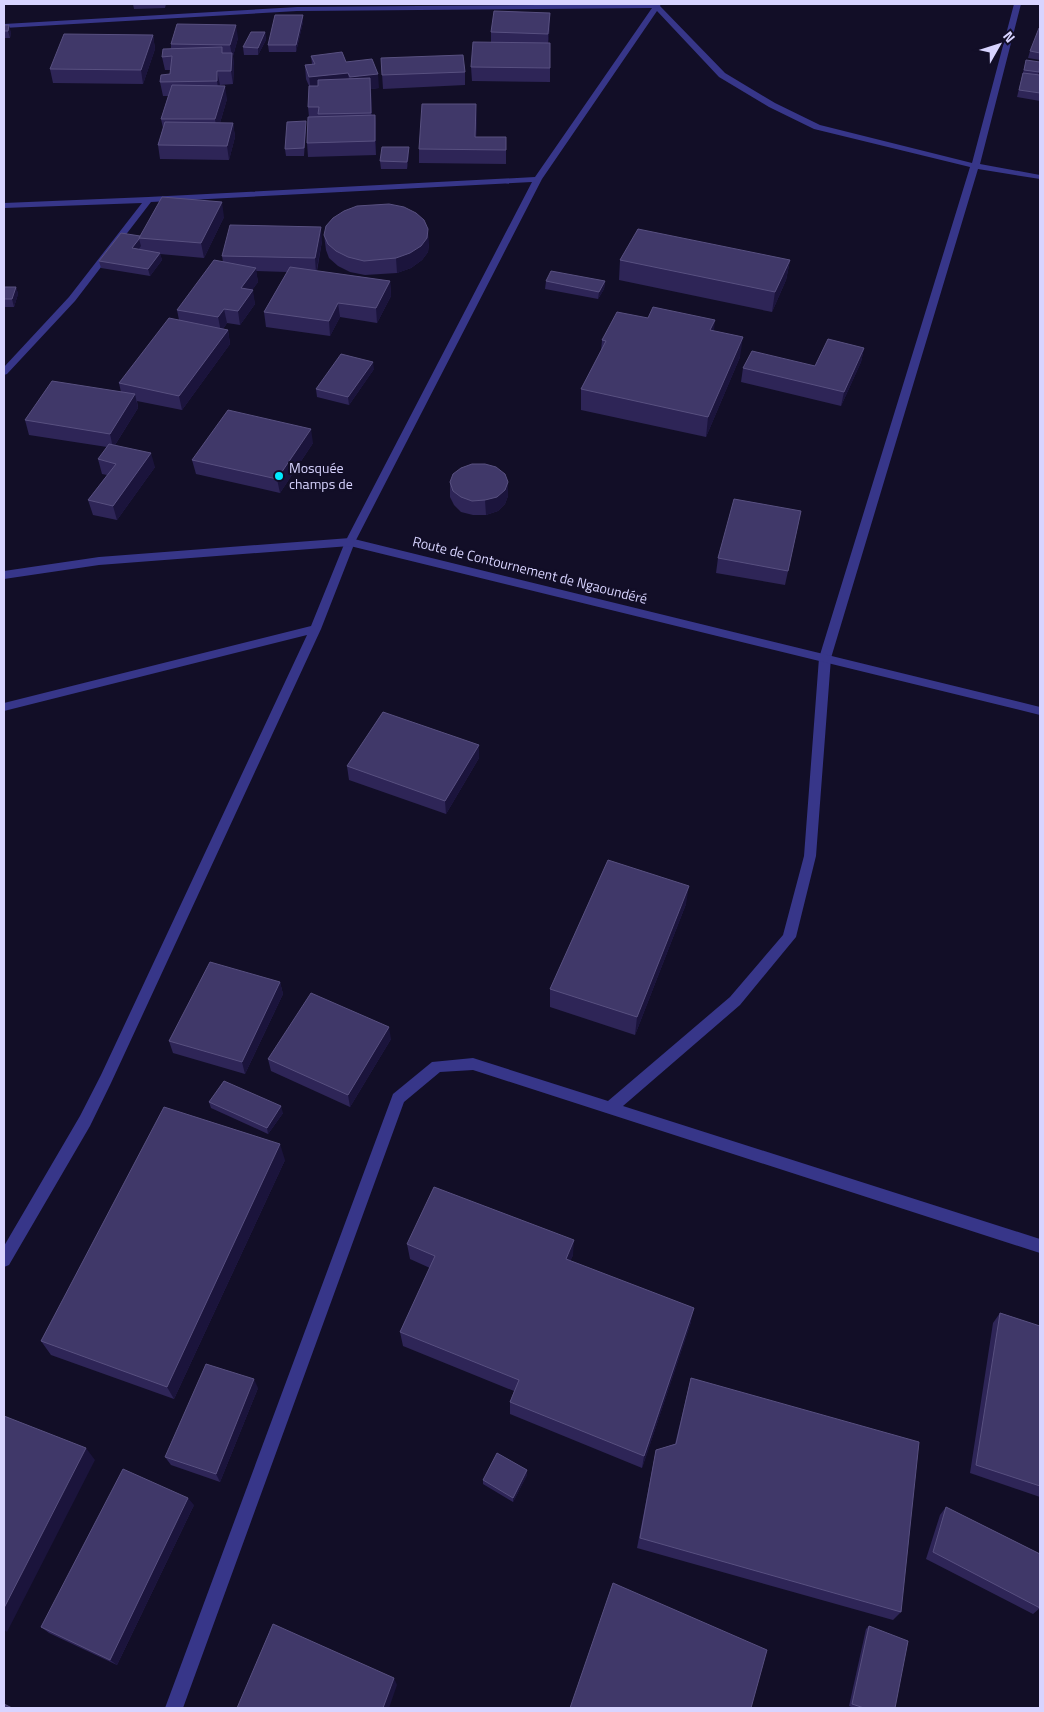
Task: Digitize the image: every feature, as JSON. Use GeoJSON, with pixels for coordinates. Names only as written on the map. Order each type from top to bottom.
{"type":"FeatureCollection","features":[{"type":"Feature","properties":{"kind":"street"},"geometry":{"type":"LineString","coordinates":[[610,1108],[735,1002],[789,937],[810,856],[825,658],[975,166],[1018,4]]}},
{"type":"Feature","properties":{"kind":"street"},"geometry":{"type":"LineString","coordinates":[[4,1260],[98,1096],[315,630],[350,542],[538,179],[657,5]]}},
{"type":"Feature","properties":{"kind":"street"},"geometry":{"type":"LineString","coordinates":[[4,26],[300,6],[657,5],[722,75],[772,105],[817,127],[975,166],[1040,177]]}},
{"type":"Feature","properties":{"kind":"street"},"geometry":{"type":"LineString","coordinates":[[4,205],[148,200],[538,179]]}},
{"type":"Feature","properties":{"kind":"street"},"geometry":{"type":"LineString","coordinates":[[4,372],[72,299],[148,200]]}},
{"type":"Feature","properties":{"kind":"street","name":"Route de Contournement de Ngaoundéré"},"geometry":{"type":"LineString","coordinates":[[4,575],[99,561],[350,542],[1040,711]]}},
{"type":"Feature","properties":{"kind":"street"},"geometry":{"type":"LineString","coordinates":[[4,707],[315,630]]}},
{"type":"Feature","properties":{"kind":"street"},"geometry":{"type":"LineString","coordinates":[[174,1708],[398,1098],[437,1066],[473,1064],[1040,1246]]}},
{"type":"Feature","properties":{"kind":"building"},"geometry":{"type":"Polygon","coordinates":[[[494,11],[550,13],[548,34],[491,32],[494,11]]]}},
{"type":"Feature","properties":{"kind":"building"},"geometry":{"type":"Polygon","coordinates":[[[275,15],[303,15],[296,45],[268,45],[275,15]]]}},
{"type":"Feature","properties":{"kind":"building"},"geometry":{"type":"Polygon","coordinates":[[[177,24],[236,25],[230,45],[171,44],[177,24]]]}},
{"type":"Feature","properties":{"kind":"building"},"geometry":{"type":"Polygon","coordinates":[[[4,25],[9,25],[8,31],[4,31],[4,25]]]}},
{"type":"Feature","properties":{"kind":"building"},"geometry":{"type":"Polygon","coordinates":[[[1040,29],[1040,53],[1030,51],[1040,29]]]}},
{"type":"Feature","properties":{"kind":"building"},"geometry":{"type":"Polygon","coordinates":[[[251,32],[265,32],[258,48],[243,47],[251,32]]]}},
{"type":"Feature","properties":{"kind":"building"},"geometry":{"type":"Polygon","coordinates":[[[64,34],[153,35],[141,70],[50,69],[64,34]]]}},
{"type":"Feature","properties":{"kind":"building"},"geometry":{"type":"Polygon","coordinates":[[[473,42],[550,43],[550,68],[471,67],[473,42]]]}},
{"type":"Feature","properties":{"kind":"building"},"geometry":{"type":"Polygon","coordinates":[[[222,47],[222,53],[232,53],[231,71],[217,71],[217,81],[160,82],[161,75],[170,74],[172,56],[162,57],[163,49],[222,47]]]}},
{"type":"Feature","properties":{"kind":"building"},"geometry":{"type":"Polygon","coordinates":[[[342,52],[346,62],[372,59],[378,74],[350,77],[348,73],[309,77],[305,65],[315,64],[311,56],[342,52]]]}},
{"type":"Feature","properties":{"kind":"building"},"geometry":{"type":"Polygon","coordinates":[[[463,55],[465,72],[382,75],[381,58],[463,55]]]}},
{"type":"Feature","properties":{"kind":"building"},"geometry":{"type":"Polygon","coordinates":[[[1026,60],[1040,62],[1039,72],[1024,70],[1026,60]]]}},
{"type":"Feature","properties":{"kind":"building"},"geometry":{"type":"Polygon","coordinates":[[[1023,73],[1040,75],[1040,93],[1019,90],[1023,73]]]}},
{"type":"Feature","properties":{"kind":"building"},"geometry":{"type":"Polygon","coordinates":[[[370,78],[371,113],[318,114],[319,107],[308,107],[309,86],[318,86],[318,80],[370,78]]]}},
{"type":"Feature","properties":{"kind":"building"},"geometry":{"type":"Polygon","coordinates":[[[172,85],[225,86],[215,119],[161,119],[172,85]]]}},
{"type":"Feature","properties":{"kind":"building"},"geometry":{"type":"Polygon","coordinates":[[[422,104],[476,104],[475,137],[506,137],[506,150],[419,149],[422,104]]]}},
{"type":"Feature","properties":{"kind":"building"},"geometry":{"type":"Polygon","coordinates":[[[375,115],[375,141],[307,143],[308,117],[375,115]]]}},
{"type":"Feature","properties":{"kind":"building"},"geometry":{"type":"Polygon","coordinates":[[[306,121],[304,148],[285,149],[287,122],[306,121]]]}},
{"type":"Feature","properties":{"kind":"building"},"geometry":{"type":"Polygon","coordinates":[[[165,122],[233,123],[227,146],[158,145],[165,122]]]}},
{"type":"Feature","properties":{"kind":"building"},"geometry":{"type":"Polygon","coordinates":[[[382,147],[409,147],[407,162],[380,161],[382,147]]]}},
{"type":"Feature","properties":{"kind":"building"},"geometry":{"type":"Polygon","coordinates":[[[162,197],[222,202],[201,243],[139,238],[162,197]]]}},
{"type":"Feature","properties":{"kind":"building"},"geometry":{"type":"Polygon","coordinates":[[[389,204],[404,207],[416,213],[424,220],[428,229],[427,238],[421,246],[410,253],[396,258],[364,261],[348,257],[336,251],[328,244],[324,235],[326,226],[333,218],[357,206],[389,204]]]}},
{"type":"Feature","properties":{"kind":"building"},"geometry":{"type":"Polygon","coordinates":[[[230,225],[321,227],[315,258],[222,256],[230,225]]]}},
{"type":"Feature","properties":{"kind":"building"},"geometry":{"type":"Polygon","coordinates":[[[638,229],[790,260],[775,292],[620,260],[638,229]]]}},
{"type":"Feature","properties":{"kind":"building"},"geometry":{"type":"Polygon","coordinates":[[[121,233],[140,236],[132,248],[160,253],[148,269],[99,261],[121,233]]]}},
{"type":"Feature","properties":{"kind":"building"},"geometry":{"type":"Polygon","coordinates":[[[214,260],[256,268],[241,288],[253,290],[238,311],[224,309],[218,317],[177,310],[214,260]]]}},
{"type":"Feature","properties":{"kind":"building"},"geometry":{"type":"Polygon","coordinates":[[[290,267],[390,281],[376,308],[338,303],[329,321],[264,312],[290,267]]]}},
{"type":"Feature","properties":{"kind":"building"},"geometry":{"type":"Polygon","coordinates":[[[551,271],[605,281],[599,292],[546,281],[551,271]]]}},
{"type":"Feature","properties":{"kind":"building"},"geometry":{"type":"Polygon","coordinates":[[[4,287],[16,287],[12,299],[4,299],[4,287]]]}},
{"type":"Feature","properties":{"kind":"building"},"geometry":{"type":"Polygon","coordinates":[[[653,307],[715,320],[710,330],[743,337],[708,417],[581,389],[606,341],[602,340],[617,312],[648,318],[653,307]]]}},
{"type":"Feature","properties":{"kind":"building"},"geometry":{"type":"Polygon","coordinates":[[[169,318],[228,330],[179,396],[119,383],[169,318]]]}},
{"type":"Feature","properties":{"kind":"building"},"geometry":{"type":"Polygon","coordinates":[[[828,339],[864,348],[844,392],[743,368],[752,351],[815,366],[828,339]]]}},
{"type":"Feature","properties":{"kind":"building"},"geometry":{"type":"Polygon","coordinates":[[[341,354],[373,362],[348,397],[316,389],[341,354]]]}},
{"type":"Feature","properties":{"kind":"building"},"geometry":{"type":"Polygon","coordinates":[[[52,381],[135,394],[110,434],[25,420],[52,381]]]}},
{"type":"Feature","properties":{"kind":"building"},"geometry":{"type":"Polygon","coordinates":[[[228,410],[311,429],[277,479],[192,460],[228,410]]]}},
{"type":"Feature","properties":{"kind":"building"},"geometry":{"type":"Polygon","coordinates":[[[109,444],[151,453],[113,506],[88,500],[116,464],[98,459],[109,444]]]}},
{"type":"Feature","properties":{"kind":"building"},"geometry":{"type":"Polygon","coordinates":[[[472,464],[485,464],[496,467],[505,474],[508,482],[505,490],[497,497],[472,501],[461,497],[453,491],[450,482],[453,474],[461,468],[472,464]]]}},
{"type":"Feature","properties":{"kind":"building"},"geometry":{"type":"Polygon","coordinates":[[[734,499],[801,511],[788,571],[718,558],[734,499]]]}},
{"type":"Feature","properties":{"kind":"building"},"geometry":{"type":"Polygon","coordinates":[[[383,712],[479,745],[445,801],[347,766],[383,712]]]}},
{"type":"Feature","properties":{"kind":"building"},"geometry":{"type":"Polygon","coordinates":[[[608,860],[689,886],[637,1017],[550,989],[608,860]]]}},
{"type":"Feature","properties":{"kind":"building"},"geometry":{"type":"Polygon","coordinates":[[[210,962],[280,982],[242,1062],[169,1041],[210,962]]]}},
{"type":"Feature","properties":{"kind":"building"},"geometry":{"type":"Polygon","coordinates":[[[311,993],[389,1027],[348,1095],[268,1059],[311,993]]]}},
{"type":"Feature","properties":{"kind":"building"},"geometry":{"type":"Polygon","coordinates":[[[224,1081],[281,1106],[267,1128],[209,1102],[224,1081]]]}},
{"type":"Feature","properties":{"kind":"building"},"geometry":{"type":"Polygon","coordinates":[[[164,1107],[280,1144],[167,1387],[41,1341],[164,1107]]]}},
{"type":"Feature","properties":{"kind":"building"},"geometry":{"type":"Polygon","coordinates":[[[434,1187],[574,1240],[566,1259],[694,1308],[644,1456],[510,1402],[519,1380],[400,1332],[435,1256],[407,1244],[434,1187]]]}},
{"type":"Feature","properties":{"kind":"building"},"geometry":{"type":"Polygon","coordinates":[[[1000,1313],[1040,1326],[1040,1486],[976,1465],[1000,1313]]]}},
{"type":"Feature","properties":{"kind":"building"},"geometry":{"type":"Polygon","coordinates":[[[206,1364],[254,1379],[216,1474],[165,1457],[206,1364]]]}},
{"type":"Feature","properties":{"kind":"building"},"geometry":{"type":"Polygon","coordinates":[[[691,1378],[919,1442],[901,1612],[640,1538],[656,1450],[676,1444],[691,1378]]]}},
{"type":"Feature","properties":{"kind":"building"},"geometry":{"type":"Polygon","coordinates":[[[4,1416],[86,1448],[4,1608],[4,1416]]]}},
{"type":"Feature","properties":{"kind":"building"},"geometry":{"type":"Polygon","coordinates":[[[497,1453],[527,1470],[513,1498],[483,1480],[497,1453]]]}},
{"type":"Feature","properties":{"kind":"building"},"geometry":{"type":"Polygon","coordinates":[[[123,1469],[188,1498],[110,1660],[41,1627],[123,1469]]]}},
{"type":"Feature","properties":{"kind":"building"},"geometry":{"type":"Polygon","coordinates":[[[946,1507],[1040,1554],[1040,1608],[933,1552],[946,1507]]]}},
{"type":"Feature","properties":{"kind":"building"},"geometry":{"type":"Polygon","coordinates":[[[613,1583],[767,1650],[751,1708],[570,1708],[613,1583]]]}},
{"type":"Feature","properties":{"kind":"building"},"geometry":{"type":"Polygon","coordinates":[[[273,1624],[394,1678],[383,1708],[237,1708],[273,1624]]]}},
{"type":"Feature","properties":{"kind":"building"},"geometry":{"type":"Polygon","coordinates":[[[869,1626],[908,1641],[895,1708],[864,1708],[852,1704],[869,1626]]]}},
{"type":"Feature","properties":{"kind":"building"},"geometry":{"type":"Polygon","coordinates":[[[4,1704],[12,1708],[4,1708],[4,1704]]]}},
{"type":"Feature","properties":{"kind":"place","name":"Mosquée champs de"},"geometry":{"type":"Point","coordinates":[279,476]}}]}
